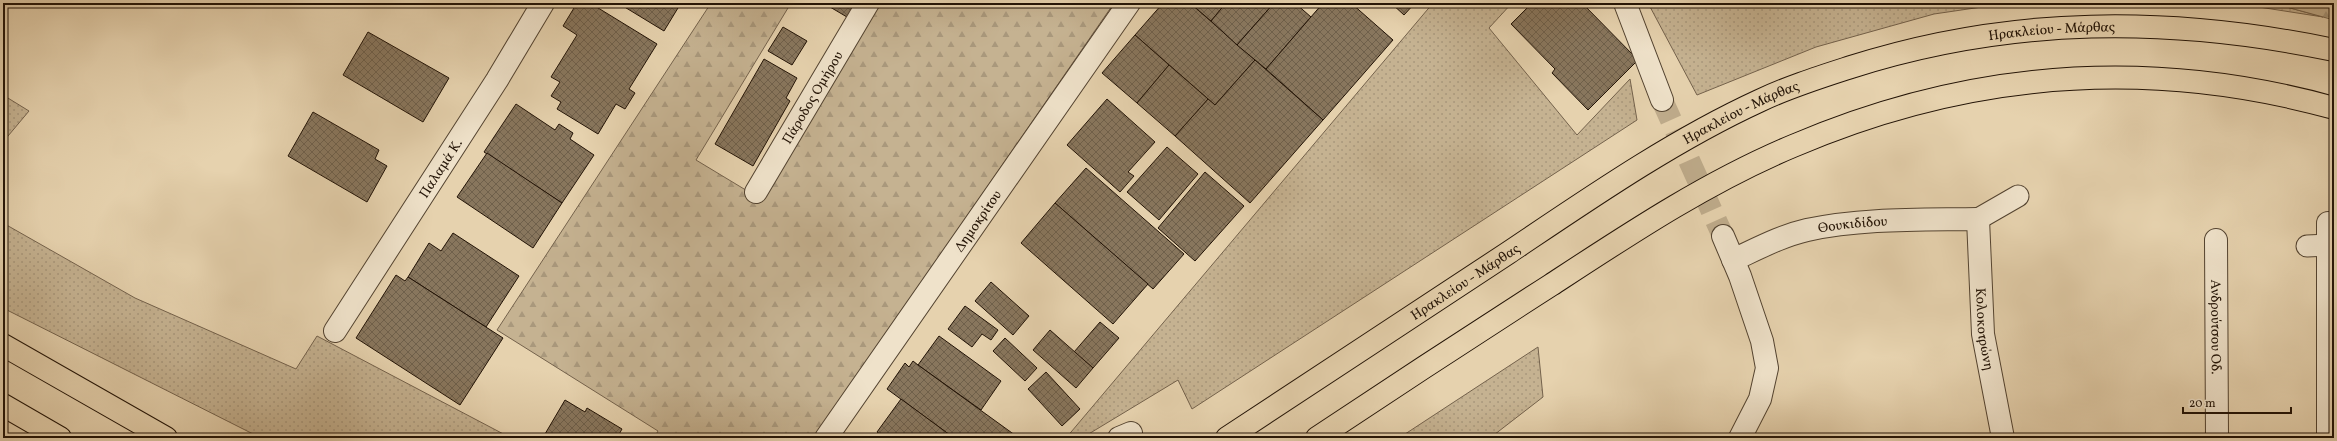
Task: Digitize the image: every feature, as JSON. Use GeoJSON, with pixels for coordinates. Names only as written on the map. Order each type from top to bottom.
{"type":"FeatureCollection","features":[{"type":"Feature","properties":{"kind":"main road","name":"Ηρακλείου - Μάρθας"},"geometry":{"type":"LineString","coordinates":[[1227,438],[1576,207],[1656,158],[1718,122],[1761,100],[1820,77],[1908,51],[2008,33],[2065,26],[2112,25],[2212,31],[2264,36],[2334,50]]}},
{"type":"Feature","properties":{"kind":"main road"},"geometry":{"type":"LineString","coordinates":[[1317,438],[1650,220],[1751,164],[1794,145],[1867,118],[1955,95],[1998,87],[2085,77],[2167,78],[2204,82],[2278,94],[2334,108]]}},
{"type":"Feature","properties":{"kind":"main road"},"geometry":{"type":"LineString","coordinates":[[3,345],[166,438]]}},
{"type":"Feature","properties":{"kind":"main road"},"geometry":{"type":"LineString","coordinates":[[3,405],[60,438]]}},
{"type":"Feature","properties":{"kind":"street","name":"Παλαμά Κ."},"geometry":{"type":"LineString","coordinates":[[335,331],[497,80],[543,3]]}},
{"type":"Feature","properties":{"kind":"street","name":"Πάροδος Ομήρου"},"geometry":{"type":"LineString","coordinates":[[756,192],[868,3]]}},
{"type":"Feature","properties":{"kind":"street","name":"Δημοκρίτου"},"geometry":{"type":"LineString","coordinates":[[826,438],[1129,3]]}},
{"type":"Feature","properties":{"kind":"street"},"geometry":{"type":"LineString","coordinates":[[1625,3],[1662,100]]}},
{"type":"Feature","properties":{"kind":"street","name":"Θουκιδίδου"},"geometry":{"type":"LineString","coordinates":[[1733,260],[1786,237],[1807,230],[1870,222],[1978,218]]}},
{"type":"Feature","properties":{"kind":"street","name":"Κολοκοτρώνη"},"geometry":{"type":"LineString","coordinates":[[1978,218],[1983,334],[2003,438]]}},
{"type":"Feature","properties":{"kind":"street"},"geometry":{"type":"LineString","coordinates":[[2328,224],[2328,438]]}},
{"type":"Feature","properties":{"kind":"street"},"geometry":{"type":"LineString","coordinates":[[1723,236],[1762,341],[1767,368],[1760,399],[1740,438]]}},
{"type":"Feature","properties":{"kind":"street","name":"Ανδρούτσου Οδ."},"geometry":{"type":"LineString","coordinates":[[2216,240],[2217,438]]}},
{"type":"Feature","properties":{"kind":"lane"},"geometry":{"type":"LineString","coordinates":[[1978,218],[2018,196]]}},
{"type":"Feature","properties":{"kind":"lane"},"geometry":{"type":"LineString","coordinates":[[2307,246],[2329,245]]}},
{"type":"Feature","properties":{"kind":"green space"},"geometry":{"type":"Polygon","coordinates":[[[711,3],[791,3],[696,160],[759,198],[878,3],[1114,3],[814,438],[654,438],[658,431],[497,330],[711,3]]]}},
{"type":"Feature","properties":{"kind":"green space"},"geometry":{"type":"Polygon","coordinates":[[[1433,3],[1512,3],[1489,28],[1577,135],[1630,79],[1637,120],[1192,409],[1178,380],[1082,438],[1066,438],[1433,3]]]}},
{"type":"Feature","properties":{"kind":"green space"},"geometry":{"type":"Polygon","coordinates":[[[1648,3],[2009,3],[1934,14],[1816,47],[1697,95],[1648,3]]]}},
{"type":"Feature","properties":{"kind":"green space"},"geometry":{"type":"Polygon","coordinates":[[[2233,3],[2272,3],[2323,17],[2233,3]]]}},
{"type":"Feature","properties":{"kind":"green space"},"geometry":{"type":"Polygon","coordinates":[[[2272,3],[2334,3],[2334,20],[2272,3]]]}},
{"type":"Feature","properties":{"kind":"green space"},"geometry":{"type":"Polygon","coordinates":[[[3,95],[29,111],[3,142],[3,95]]]}},
{"type":"Feature","properties":{"kind":"green space"},"geometry":{"type":"Polygon","coordinates":[[[3,223],[135,298],[296,369],[317,336],[511,438],[261,438],[3,308],[3,223]]]}},
{"type":"Feature","properties":{"kind":"green space"},"geometry":{"type":"Polygon","coordinates":[[[1538,347],[1543,397],[1490,438],[1399,438],[1538,347]]]}},
{"type":"Feature","properties":{"kind":"building"},"geometry":{"type":"Polygon","coordinates":[[[577,3],[590,3],[657,44],[629,89],[635,93],[625,109],[616,104],[598,134],[557,109],[561,102],[551,96],[560,82],[551,77],[577,35],[563,26],[577,3]]]}},
{"type":"Feature","properties":{"kind":"building"},"geometry":{"type":"Polygon","coordinates":[[[618,3],[681,3],[664,31],[618,3]]]}},
{"type":"Feature","properties":{"kind":"building"},"geometry":{"type":"Polygon","coordinates":[[[844,3],[858,11],[852,20],[825,4],[844,3]]]}},
{"type":"Feature","properties":{"kind":"building"},"geometry":{"type":"Polygon","coordinates":[[[1163,3],[1190,3],[1255,60],[1215,105],[1135,35],[1163,3]]]}},
{"type":"Feature","properties":{"kind":"building"},"geometry":{"type":"Polygon","coordinates":[[[1190,3],[1226,3],[1211,21],[1190,3]]]}},
{"type":"Feature","properties":{"kind":"building"},"geometry":{"type":"Polygon","coordinates":[[[1226,3],[1274,3],[1237,45],[1211,21],[1226,3]]]}},
{"type":"Feature","properties":{"kind":"building"},"geometry":{"type":"Polygon","coordinates":[[[1274,3],[1295,3],[1311,17],[1266,69],[1237,45],[1274,3]]]}},
{"type":"Feature","properties":{"kind":"building"},"geometry":{"type":"Polygon","coordinates":[[[1323,3],[1351,3],[1393,40],[1323,120],[1266,69],[1323,3]]]}},
{"type":"Feature","properties":{"kind":"building"},"geometry":{"type":"Polygon","coordinates":[[[1391,3],[1415,3],[1404,15],[1391,3]]]}},
{"type":"Feature","properties":{"kind":"building"},"geometry":{"type":"Polygon","coordinates":[[[1532,3],[1582,3],[1638,60],[1588,110],[1552,73],[1555,69],[1511,24],[1532,3]]]}},
{"type":"Feature","properties":{"kind":"building"},"geometry":{"type":"Polygon","coordinates":[[[783,27],[807,41],[792,65],[768,51],[783,27]]]}},
{"type":"Feature","properties":{"kind":"building"},"geometry":{"type":"Polygon","coordinates":[[[368,32],[449,78],[423,122],[343,75],[368,32]]]}},
{"type":"Feature","properties":{"kind":"building"},"geometry":{"type":"Polygon","coordinates":[[[1135,35],[1169,65],[1137,103],[1102,73],[1135,35]]]}},
{"type":"Feature","properties":{"kind":"building"},"geometry":{"type":"Polygon","coordinates":[[[764,59],[797,78],[786,98],[790,101],[753,166],[715,144],[764,59]]]}},
{"type":"Feature","properties":{"kind":"building"},"geometry":{"type":"Polygon","coordinates":[[[1255,60],[1323,120],[1250,203],[1175,136],[1208,99],[1215,105],[1255,60]]]}},
{"type":"Feature","properties":{"kind":"building"},"geometry":{"type":"Polygon","coordinates":[[[1169,65],[1208,99],[1175,136],[1137,103],[1169,65]]]}},
{"type":"Feature","properties":{"kind":"building"},"geometry":{"type":"Polygon","coordinates":[[[1107,99],[1155,142],[1128,172],[1134,176],[1120,192],[1067,145],[1107,99]]]}},
{"type":"Feature","properties":{"kind":"building"},"geometry":{"type":"Polygon","coordinates":[[[516,104],[555,130],[559,124],[573,133],[570,139],[594,155],[562,203],[484,152],[516,104]]]}},
{"type":"Feature","properties":{"kind":"building"},"geometry":{"type":"Polygon","coordinates":[[[313,112],[379,150],[375,159],[387,166],[367,202],[288,156],[313,112]]]}},
{"type":"Feature","properties":{"kind":"building"},"geometry":{"type":"Polygon","coordinates":[[[1167,147],[1198,174],[1159,220],[1127,192],[1167,147]]]}},
{"type":"Feature","properties":{"kind":"building"},"geometry":{"type":"Polygon","coordinates":[[[487,153],[562,203],[533,248],[457,197],[487,153]]]}},
{"type":"Feature","properties":{"kind":"building"},"geometry":{"type":"Polygon","coordinates":[[[1086,168],[1184,254],[1153,289],[1055,203],[1086,168]]]}},
{"type":"Feature","properties":{"kind":"building"},"geometry":{"type":"Polygon","coordinates":[[[1205,172],[1244,206],[1195,261],[1158,228],[1205,172]]]}},
{"type":"Feature","properties":{"kind":"building"},"geometry":{"type":"Polygon","coordinates":[[[1055,203],[1148,284],[1113,324],[1021,243],[1055,203]]]}},
{"type":"Feature","properties":{"kind":"building"},"geometry":{"type":"Polygon","coordinates":[[[453,233],[519,276],[486,327],[408,277],[429,243],[441,251],[453,233]]]}},
{"type":"Feature","properties":{"kind":"building"},"geometry":{"type":"Polygon","coordinates":[[[396,275],[405,281],[408,277],[503,338],[460,405],[356,338],[396,275]]]}},
{"type":"Feature","properties":{"kind":"building"},"geometry":{"type":"Polygon","coordinates":[[[991,282],[1029,316],[1013,335],[975,301],[991,282]]]}},
{"type":"Feature","properties":{"kind":"building"},"geometry":{"type":"Polygon","coordinates":[[[965,306],[998,330],[991,340],[982,334],[972,347],[948,329],[965,306]]]}},
{"type":"Feature","properties":{"kind":"building"},"geometry":{"type":"Polygon","coordinates":[[[1100,322],[1119,338],[1093,368],[1074,352],[1100,322]]]}},
{"type":"Feature","properties":{"kind":"building"},"geometry":{"type":"Polygon","coordinates":[[[1050,330],[1093,368],[1076,388],[1033,350],[1050,330]]]}},
{"type":"Feature","properties":{"kind":"building"},"geometry":{"type":"Polygon","coordinates":[[[939,336],[1001,381],[981,410],[918,365],[939,336]]]}},
{"type":"Feature","properties":{"kind":"building"},"geometry":{"type":"Polygon","coordinates":[[[1005,338],[1037,368],[1025,381],[993,351],[1005,338]]]}},
{"type":"Feature","properties":{"kind":"building"},"geometry":{"type":"Polygon","coordinates":[[[913,361],[1019,438],[954,438],[887,389],[905,363],[909,367],[913,361]]]}},
{"type":"Feature","properties":{"kind":"building"},"geometry":{"type":"Polygon","coordinates":[[[1046,372],[1080,409],[1062,426],[1028,389],[1046,372]]]}},
{"type":"Feature","properties":{"kind":"building"},"geometry":{"type":"Polygon","coordinates":[[[901,399],[954,438],[885,438],[877,432],[901,399]]]}},
{"type":"Feature","properties":{"kind":"building"},"geometry":{"type":"Polygon","coordinates":[[[565,400],[585,412],[587,408],[622,429],[617,438],[551,438],[545,434],[565,400]]]}},
{"type":"Feature","properties":{"kind":"tunnel"},"geometry":{"type":"LineString","coordinates":[[1662,100],[1723,236]]}}]}
